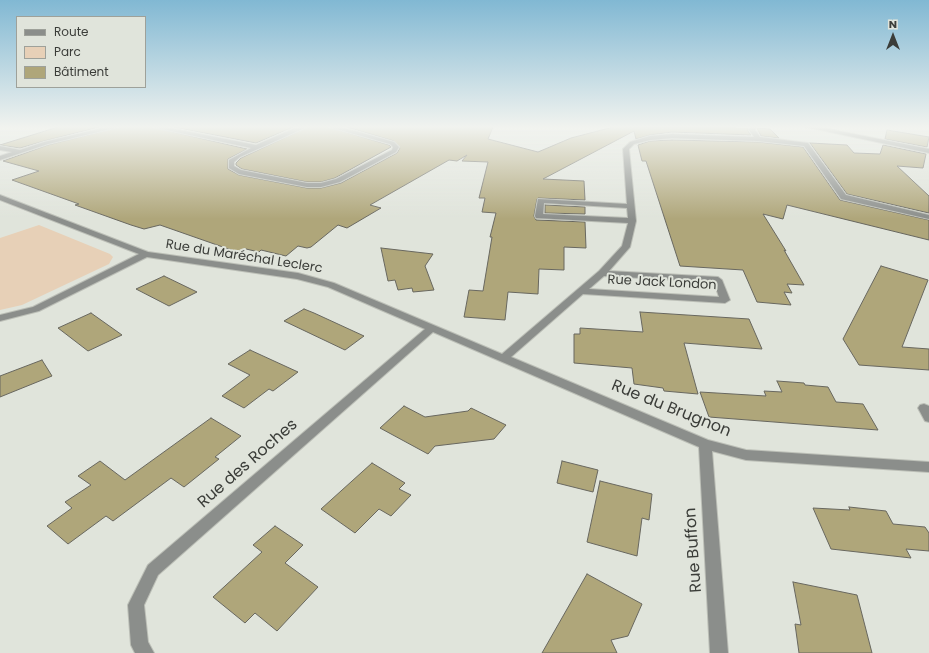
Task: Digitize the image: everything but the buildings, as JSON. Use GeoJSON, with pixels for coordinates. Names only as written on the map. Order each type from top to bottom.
{"type":"FeatureCollection","features":[{"type":"Feature","properties":{"kind":"street"},"geometry":{"type":"LineString","coordinates":[[236,157],[231,161],[231,167],[239,172],[307,185],[321,185],[338,181],[382,157]]}},
{"type":"Feature","properties":{"kind":"street","name":"Rue Jack London"},"geometry":{"type":"LineString","coordinates":[[504,358],[602,273],[626,247],[632,221],[627,157]]}},
{"type":"Feature","properties":{"kind":"street","name":"Rue Jack London"},"geometry":{"type":"LineString","coordinates":[[815,157],[844,198],[929,217]]}},
{"type":"Feature","properties":{"kind":"street","name":"Rue du Maréchal Leclerc"},"geometry":{"type":"LineString","coordinates":[[0,197],[146,254],[298,276],[331,285],[504,358]]}},
{"type":"Feature","properties":{"kind":"street"},"geometry":{"type":"LineString","coordinates":[[631,206],[541,201],[539,216],[632,221]]}},
{"type":"Feature","properties":{"kind":"street"},"geometry":{"type":"LineString","coordinates":[[0,318],[36,309],[146,254]]}},
{"type":"Feature","properties":{"kind":"street","name":"Rue Jack London"},"geometry":{"type":"LineString","coordinates":[[581,291],[725,300],[718,280],[602,273]]}},
{"type":"Feature","properties":{"kind":"street","name":"Rue des Roches"},"geometry":{"type":"LineString","coordinates":[[145,653],[140,645],[136,605],[153,570],[433,327]]}},
{"type":"Feature","properties":{"kind":"street","name":"Rue du Brugnon"},"geometry":{"type":"LineString","coordinates":[[504,358],[705,444],[746,455],[929,468]]}},
{"type":"Feature","properties":{"kind":"street","name":"Rue Buffon"},"geometry":{"type":"LineString","coordinates":[[705,444],[719,653]]}},
{"type":"Feature","properties":{"kind":"green space"},"geometry":{"type":"Polygon","coordinates":[[[39,225],[110,254],[113,257],[109,264],[22,305],[0,310],[0,238],[39,225]]]}}]}
